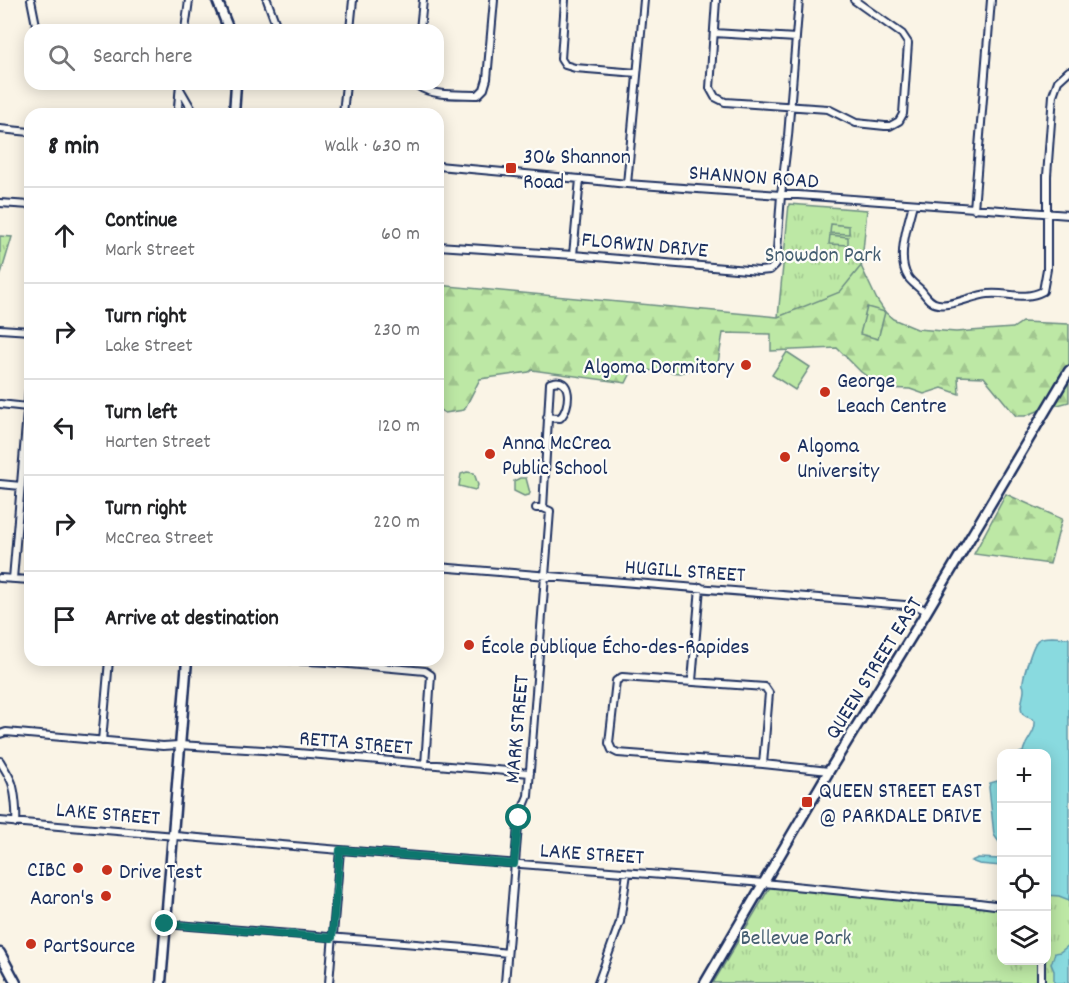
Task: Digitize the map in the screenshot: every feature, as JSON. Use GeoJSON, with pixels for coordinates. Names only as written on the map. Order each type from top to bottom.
{"type":"FeatureCollection","features":[{"type":"Feature","properties":{"kind":"main road"},"geometry":{"type":"LineString","coordinates":[[217,0],[227,24]]}},
{"type":"Feature","properties":{"kind":"main road"},"geometry":{"type":"LineString","coordinates":[[234,108],[236,90]]}},
{"type":"Feature","properties":{"kind":"main road","name":"QUEEN STREET EAST"},"geometry":{"type":"LineString","coordinates":[[705,983],[1069,371]]}},
{"type":"Feature","properties":{"kind":"main road"},"geometry":{"type":"LineString","coordinates":[[160,983],[186,666]]}},
{"type":"Feature","properties":{"kind":"main road"},"geometry":{"type":"LineString","coordinates":[[0,953],[15,983]]}},
{"type":"Feature","properties":{"kind":"street"},"geometry":{"type":"LineString","coordinates":[[31,0],[35,24]]}},
{"type":"Feature","properties":{"kind":"street"},"geometry":{"type":"LineString","coordinates":[[186,24],[189,0]]}},
{"type":"Feature","properties":{"kind":"street"},"geometry":{"type":"LineString","coordinates":[[267,0],[276,24]]}},
{"type":"Feature","properties":{"kind":"street"},"geometry":{"type":"LineString","coordinates":[[351,24],[353,0]]}},
{"type":"Feature","properties":{"kind":"street"},"geometry":{"type":"LineString","coordinates":[[421,24],[423,0]]}},
{"type":"Feature","properties":{"kind":"street"},"geometry":{"type":"LineString","coordinates":[[423,90],[443,94],[478,95],[484,89],[487,79],[494,0]]}},
{"type":"Feature","properties":{"kind":"street"},"geometry":{"type":"LineString","coordinates":[[565,0],[561,59],[565,65],[575,68],[637,73]]}},
{"type":"Feature","properties":{"kind":"street"},"geometry":{"type":"LineString","coordinates":[[627,184],[644,0]]}},
{"type":"Feature","properties":{"kind":"street"},"geometry":{"type":"LineString","coordinates":[[716,0],[710,88],[715,97],[725,102],[828,109],[861,124],[890,126],[902,118],[904,108],[907,40],[903,34],[854,0]]}},
{"type":"Feature","properties":{"kind":"street","name":"FLORWIN DRIVE"},"geometry":{"type":"LineString","coordinates":[[444,246],[770,270],[776,264],[799,0]]}},
{"type":"Feature","properties":{"kind":"street"},"geometry":{"type":"LineString","coordinates":[[974,209],[991,0]]}},
{"type":"Feature","properties":{"kind":"street"},"geometry":{"type":"LineString","coordinates":[[714,33],[796,38]]}},
{"type":"Feature","properties":{"kind":"street"},"geometry":{"type":"LineString","coordinates":[[913,204],[907,225],[903,263],[907,276],[931,301],[940,305],[991,294],[1033,296],[1043,291],[1047,269],[1047,176],[1053,95],[1059,81],[1069,71]]}},
{"type":"Feature","properties":{"kind":"street"},"geometry":{"type":"LineString","coordinates":[[178,108],[180,90]]}},
{"type":"Feature","properties":{"kind":"street"},"geometry":{"type":"LineString","coordinates":[[182,90],[191,108]]}},
{"type":"Feature","properties":{"kind":"street"},"geometry":{"type":"LineString","coordinates":[[344,108],[345,90]]}},
{"type":"Feature","properties":{"kind":"street"},"geometry":{"type":"LineString","coordinates":[[0,129],[24,131]]}},
{"type":"Feature","properties":{"kind":"street","name":"SHANNON ROAD"},"geometry":{"type":"LineString","coordinates":[[444,167],[627,184],[1069,215]]}},
{"type":"Feature","properties":{"kind":"street"},"geometry":{"type":"LineString","coordinates":[[573,255],[580,179]]}},
{"type":"Feature","properties":{"kind":"street"},"geometry":{"type":"LineString","coordinates":[[0,203],[24,205]]}},
{"type":"Feature","properties":{"kind":"street"},"geometry":{"type":"LineString","coordinates":[[0,329],[24,331]]}},
{"type":"Feature","properties":{"kind":"street"},"geometry":{"type":"LineString","coordinates":[[556,381],[563,383],[568,392],[565,412],[560,418],[547,417],[550,383],[556,381]]}},
{"type":"Feature","properties":{"kind":"street"},"geometry":{"type":"LineString","coordinates":[[0,404],[24,407]]}},
{"type":"Feature","properties":{"kind":"street","name":"MARK STREET"},"geometry":{"type":"LineString","coordinates":[[505,983],[519,818],[528,796],[550,511],[539,508],[547,417]]}},
{"type":"Feature","properties":{"kind":"street"},"geometry":{"type":"LineString","coordinates":[[13,579],[24,446]]}},
{"type":"Feature","properties":{"kind":"street"},"geometry":{"type":"LineString","coordinates":[[0,484],[21,486]]}},
{"type":"Feature","properties":{"kind":"street","name":"HUGILL STREET"},"geometry":{"type":"LineString","coordinates":[[444,568],[917,606],[927,611]]}},
{"type":"Feature","properties":{"kind":"street"},"geometry":{"type":"LineString","coordinates":[[0,578],[24,580]]}},
{"type":"Feature","properties":{"kind":"street"},"geometry":{"type":"LineString","coordinates":[[692,681],[700,587]]}},
{"type":"Feature","properties":{"kind":"street"},"geometry":{"type":"LineString","coordinates":[[102,741],[108,666]]}},
{"type":"Feature","properties":{"kind":"street"},"geometry":{"type":"LineString","coordinates":[[376,666],[425,671],[431,675],[425,765]]}},
{"type":"Feature","properties":{"kind":"street"},"geometry":{"type":"LineString","coordinates":[[763,764],[769,693],[765,687],[622,676],[616,681],[609,743],[612,750],[618,753],[830,771]]}},
{"type":"Feature","properties":{"kind":"street","name":"RETTA STREET"},"geometry":{"type":"LineString","coordinates":[[0,734],[6,732],[163,746],[263,750],[530,773]]}},
{"type":"Feature","properties":{"kind":"street"},"geometry":{"type":"LineString","coordinates":[[0,760],[13,785],[16,823]]}},
{"type":"Feature","properties":{"kind":"street","name":"LAKE STREET"},"geometry":{"type":"LineString","coordinates":[[0,821],[764,883],[997,905]]}},
{"type":"Feature","properties":{"kind":"street"},"geometry":{"type":"LineString","coordinates":[[329,983],[340,850]]}},
{"type":"Feature","properties":{"kind":"street"},"geometry":{"type":"LineString","coordinates":[[598,983],[620,922],[627,873]]}},
{"type":"Feature","properties":{"kind":"street"},"geometry":{"type":"LineString","coordinates":[[165,924],[507,953]]}},
{"type":"Feature","properties":{"kind":"street"},"geometry":{"type":"LineString","coordinates":[[1041,965],[1041,983]]}},
{"type":"Feature","properties":{"kind":"green space","name":"Snowdon Park"},"geometry":{"type":"Polygon","coordinates":[[[789,204],[867,210],[856,322],[778,317],[789,204]]]}},
{"type":"Feature","properties":{"kind":"green space"},"geometry":{"type":"Polygon","coordinates":[[[831,224],[849,226],[849,234],[830,233],[831,224]]]}},
{"type":"Feature","properties":{"kind":"green space"},"geometry":{"type":"Polygon","coordinates":[[[830,235],[848,237],[848,245],[829,244],[830,235]]]}},
{"type":"Feature","properties":{"kind":"green space"},"geometry":{"type":"Polygon","coordinates":[[[0,236],[12,237],[0,277],[0,236]]]}},
{"type":"Feature","properties":{"kind":"green space"},"geometry":{"type":"Polygon","coordinates":[[[861,266],[885,312],[893,319],[917,329],[956,332],[1013,328],[1022,322],[1069,324],[1069,402],[1025,416],[1016,416],[984,377],[958,376],[959,394],[942,388],[924,394],[910,389],[884,388],[861,372],[837,348],[771,351],[771,334],[723,333],[718,363],[680,373],[633,369],[626,383],[532,370],[480,379],[464,410],[444,412],[444,286],[778,317],[840,292],[861,266]]]}},
{"type":"Feature","properties":{"kind":"green space"},"geometry":{"type":"Polygon","coordinates":[[[867,307],[885,312],[878,339],[860,334],[867,307]]]}},
{"type":"Feature","properties":{"kind":"green space"},"geometry":{"type":"Polygon","coordinates":[[[787,352],[810,367],[795,390],[772,375],[787,352]]]}},
{"type":"Feature","properties":{"kind":"green space"},"geometry":{"type":"Polygon","coordinates":[[[474,473],[478,485],[475,490],[459,486],[461,474],[474,473]]]}},
{"type":"Feature","properties":{"kind":"green space"},"geometry":{"type":"Polygon","coordinates":[[[526,478],[529,495],[524,496],[514,491],[514,481],[526,478]]]}},
{"type":"Feature","properties":{"kind":"green space"},"geometry":{"type":"Polygon","coordinates":[[[1006,494],[1062,519],[1050,564],[974,554],[1006,494]]]}},
{"type":"Feature","properties":{"kind":"green space","name":"Bellevue Park"},"geometry":{"type":"Polygon","coordinates":[[[770,887],[997,901],[997,965],[1051,965],[1051,890],[1069,894],[1069,949],[1063,983],[713,983],[770,887]]]}},
{"type":"Feature","properties":{"kind":"water"},"geometry":{"type":"Polygon","coordinates":[[[1045,637],[1069,638],[1069,900],[1051,895],[1051,749],[1024,749],[1035,726],[1035,721],[1024,715],[1021,709],[1023,681],[1036,642],[1045,637]]]}},
{"type":"Feature","properties":{"kind":"water"},"geometry":{"type":"Polygon","coordinates":[[[997,781],[997,839],[994,835],[990,783],[997,781]]]}},
{"type":"Feature","properties":{"kind":"water"},"geometry":{"type":"Polygon","coordinates":[[[978,858],[997,859],[997,866],[979,864],[971,861],[978,858]]]}},
{"type":"Feature","properties":{"kind":"water"},"geometry":{"type":"Polygon","coordinates":[[[1069,945],[1069,983],[1054,983],[1054,971],[1051,964],[1055,953],[1069,945]]]}},
{"type":"Feature","properties":{"kind":"place","name":"306 Shannon Road"},"geometry":{"type":"Point","coordinates":[511,168]}},
{"type":"Feature","properties":{"kind":"place","name":"Algoma Dormitory"},"geometry":{"type":"Point","coordinates":[746,365]}},
{"type":"Feature","properties":{"kind":"place","name":"George Leach Centre"},"geometry":{"type":"Point","coordinates":[825,392]}},
{"type":"Feature","properties":{"kind":"place","name":"Anna McCrea Public School"},"geometry":{"type":"Point","coordinates":[490,454]}},
{"type":"Feature","properties":{"kind":"place","name":"Algoma University"},"geometry":{"type":"Point","coordinates":[785,457]}},
{"type":"Feature","properties":{"kind":"place","name":"École publique Écho-des-Rapides"},"geometry":{"type":"Point","coordinates":[469,645]}},
{"type":"Feature","properties":{"kind":"place","name":"QUEEN STREET EAST @ PARKDALE DRIVE"},"geometry":{"type":"Point","coordinates":[807,802]}},
{"type":"Feature","properties":{"kind":"place","name":"CIBC"},"geometry":{"type":"Point","coordinates":[78,868]}},
{"type":"Feature","properties":{"kind":"place","name":"Drive Test"},"geometry":{"type":"Point","coordinates":[107,870]}},
{"type":"Feature","properties":{"kind":"place","name":"Aaron's"},"geometry":{"type":"Point","coordinates":[106,896]}},
{"type":"Feature","properties":{"kind":"place","name":"PartSource"},"geometry":{"type":"Point","coordinates":[31,944]}},
{"type":"Feature","properties":{"kind":"route"},"geometry":{"type":"LineString","coordinates":[[165,924],[332,938],[340,850],[514,864],[519,818]]}}]}
